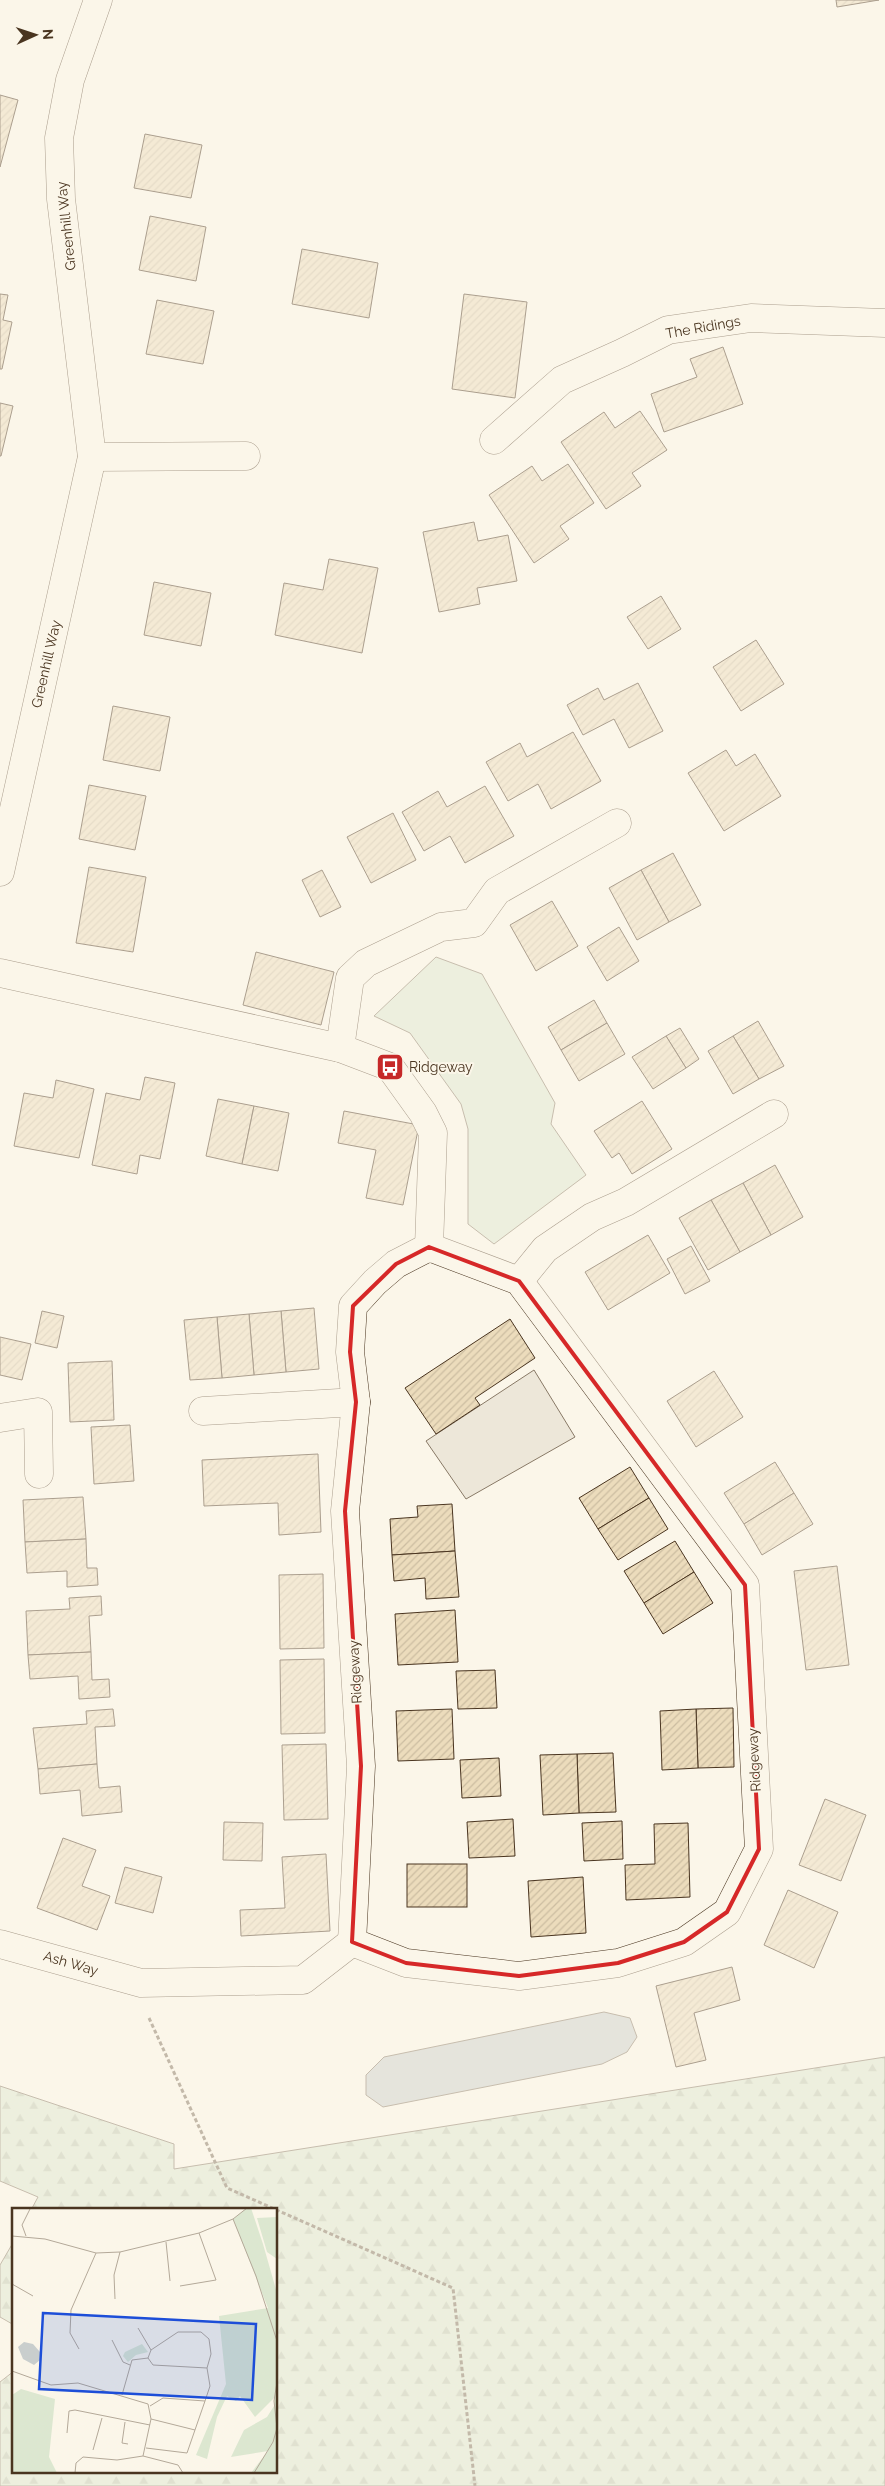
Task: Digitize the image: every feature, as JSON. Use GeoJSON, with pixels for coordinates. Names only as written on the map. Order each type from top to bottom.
{"type":"FeatureCollection","features":[{"type":"Feature","properties":{"kind":"street","name":"Greenhill Way"},"geometry":{"type":"LineString","coordinates":[[0,872],[92,457],[61,199],[59,138],[70,80],[98,0]]}},
{"type":"Feature","properties":{"kind":"street","name":"The Ridings"},"geometry":{"type":"LineString","coordinates":[[494,440],[562,380],[668,330],[750,318],[885,323]]}},
{"type":"Feature","properties":{"kind":"street"},"geometry":{"type":"LineString","coordinates":[[92,457],[246,456]]}},
{"type":"Feature","properties":{"kind":"street"},"geometry":{"type":"LineString","coordinates":[[340,1048],[350,978],[366,963],[441,927],[474,923],[496,891],[617,823]]}},
{"type":"Feature","properties":{"kind":"street"},"geometry":{"type":"LineString","coordinates":[[0,973],[340,1048],[390,1067],[423,1113],[433,1133],[428,1247],[519,1281],[545,1249],[592,1217],[626,1202],[774,1114]]}},
{"type":"Feature","properties":{"kind":"street","name":"Ridgeway"},"geometry":{"type":"LineString","coordinates":[[428,1247],[396,1264],[352,1306],[350,1352],[356,1402],[345,1511],[361,1766],[352,1942],[406,1963],[519,1976],[618,1963],[684,1942],[727,1912],[758,1849],[745,1585],[519,1281]]}},
{"type":"Feature","properties":{"kind":"street"},"geometry":{"type":"LineString","coordinates":[[203,1411],[356,1402]]}},
{"type":"Feature","properties":{"kind":"street"},"geometry":{"type":"LineString","coordinates":[[0,1418],[38,1412],[40,1474]]}},
{"type":"Feature","properties":{"kind":"street"},"geometry":{"type":"LineString","coordinates":[[141,1983],[302,1980],[352,1942]]}},
{"type":"Feature","properties":{"kind":"street","name":"Ash Way"},"geometry":{"type":"LineString","coordinates":[[0,1944],[141,1983]]}},
{"type":"Feature","properties":{"kind":"path"},"geometry":{"type":"LineString","coordinates":[[141,1983],[150,2022],[227,2188],[272,2208]]}},
{"type":"Feature","properties":{"kind":"path"},"geometry":{"type":"LineString","coordinates":[[278,2210],[454,2288],[475,2486]]}},
{"type":"Feature","properties":{"kind":"highlighted area"},"geometry":{"type":"Polygon","coordinates":[[[429,1247],[519,1281],[745,1585],[759,1849],[727,1912],[684,1942],[618,1963],[519,1976],[406,1963],[352,1942],[361,1766],[345,1511],[356,1402],[350,1352],[353,1306],[396,1264],[429,1247]]]}},
{"type":"Feature","properties":{"kind":"green space"},"geometry":{"type":"Polygon","coordinates":[[[436,957],[482,974],[555,1103],[551,1124],[586,1175],[494,1244],[468,1224],[468,1129],[461,1104],[410,1033],[374,1016],[436,957]]]}},
{"type":"Feature","properties":{"kind":"green space"},"geometry":{"type":"Polygon","coordinates":[[[885,2057],[885,2486],[0,2486],[0,2382],[12,2373],[12,2474],[278,2474],[278,2208],[32,2208],[38,2197],[0,2181],[0,2086],[174,2144],[174,2169],[885,2057]]]}},
{"type":"Feature","properties":{"kind":"green space"},"geometry":{"type":"Polygon","coordinates":[[[12,2244],[12,2324],[0,2317],[0,2265],[12,2244]]]}},
{"type":"Feature","properties":{"kind":"shaded area"},"geometry":{"type":"Polygon","coordinates":[[[534,1370],[575,1437],[466,1499],[426,1441],[534,1370]]]}},
{"type":"Feature","properties":{"kind":"shaded area"},"geometry":{"type":"Polygon","coordinates":[[[604,2012],[630,2018],[637,2037],[627,2052],[602,2064],[383,2107],[366,2095],[366,2075],[384,2057],[604,2012]]]}},
{"type":"Feature","properties":{"kind":"building"},"geometry":{"type":"Polygon","coordinates":[[[836,0],[879,0],[837,7],[836,0]]]}},
{"type":"Feature","properties":{"kind":"building"},"geometry":{"type":"Polygon","coordinates":[[[0,95],[18,100],[0,167],[0,95]]]}},
{"type":"Feature","properties":{"kind":"building"},"geometry":{"type":"Polygon","coordinates":[[[145,134],[202,145],[191,198],[134,188],[145,134]]]}},
{"type":"Feature","properties":{"kind":"building"},"geometry":{"type":"Polygon","coordinates":[[[150,216],[206,227],[196,281],[139,270],[150,216]]]}},
{"type":"Feature","properties":{"kind":"building"},"geometry":{"type":"Polygon","coordinates":[[[302,249],[378,263],[369,318],[292,304],[302,249]]]}},
{"type":"Feature","properties":{"kind":"building"},"geometry":{"type":"Polygon","coordinates":[[[0,294],[8,295],[3,320],[12,322],[2,369],[0,369],[0,294]]]}},
{"type":"Feature","properties":{"kind":"building"},"geometry":{"type":"Polygon","coordinates":[[[464,294],[527,302],[515,398],[452,389],[464,294]]]}},
{"type":"Feature","properties":{"kind":"building"},"geometry":{"type":"Polygon","coordinates":[[[157,300],[214,311],[203,364],[146,354],[157,300]]]}},
{"type":"Feature","properties":{"kind":"building"},"geometry":{"type":"Polygon","coordinates":[[[723,347],[743,404],[664,432],[651,394],[697,377],[690,359],[723,347]]]}},
{"type":"Feature","properties":{"kind":"building"},"geometry":{"type":"Polygon","coordinates":[[[0,403],[13,406],[1,456],[0,456],[0,403]]]}},
{"type":"Feature","properties":{"kind":"building"},"geometry":{"type":"Polygon","coordinates":[[[640,411],[667,450],[632,473],[641,486],[606,509],[561,442],[604,412],[615,428],[640,411]]]}},
{"type":"Feature","properties":{"kind":"building"},"geometry":{"type":"Polygon","coordinates":[[[568,464],[594,503],[560,526],[569,539],[534,563],[489,495],[532,466],[542,481],[568,464]]]}},
{"type":"Feature","properties":{"kind":"building"},"geometry":{"type":"Polygon","coordinates":[[[474,522],[478,541],[508,535],[517,581],[477,588],[480,604],[439,612],[423,532],[474,522]]]}},
{"type":"Feature","properties":{"kind":"building"},"geometry":{"type":"Polygon","coordinates":[[[329,559],[378,568],[362,653],[275,635],[284,583],[323,590],[329,559]]]}},
{"type":"Feature","properties":{"kind":"building"},"geometry":{"type":"Polygon","coordinates":[[[154,582],[211,593],[201,646],[144,635],[154,582]]]}},
{"type":"Feature","properties":{"kind":"building"},"geometry":{"type":"Polygon","coordinates":[[[661,596],[681,629],[648,649],[627,617],[661,596]]]}},
{"type":"Feature","properties":{"kind":"building"},"geometry":{"type":"Polygon","coordinates":[[[756,640],[784,684],[741,711],[713,667],[756,640]]]}},
{"type":"Feature","properties":{"kind":"building"},"geometry":{"type":"Polygon","coordinates":[[[638,683],[663,731],[629,748],[614,719],[583,735],[567,705],[598,688],[604,700],[638,683]]]}},
{"type":"Feature","properties":{"kind":"building"},"geometry":{"type":"Polygon","coordinates":[[[113,706],[170,717],[160,771],[103,760],[113,706]]]}},
{"type":"Feature","properties":{"kind":"building"},"geometry":{"type":"Polygon","coordinates":[[[573,732],[601,781],[551,809],[538,784],[508,801],[486,762],[520,743],[527,757],[573,732]]]}},
{"type":"Feature","properties":{"kind":"building"},"geometry":{"type":"Polygon","coordinates":[[[726,750],[736,766],[755,754],[781,796],[724,831],[688,773],[726,750]]]}},
{"type":"Feature","properties":{"kind":"building"},"geometry":{"type":"Polygon","coordinates":[[[89,785],[146,796],[135,850],[79,839],[89,785]]]}},
{"type":"Feature","properties":{"kind":"building"},"geometry":{"type":"Polygon","coordinates":[[[485,786],[514,836],[465,863],[450,836],[424,851],[402,812],[438,791],[447,807],[485,786]]]}},
{"type":"Feature","properties":{"kind":"building"},"geometry":{"type":"Polygon","coordinates":[[[393,813],[416,860],[371,883],[347,837],[393,813]]]}},
{"type":"Feature","properties":{"kind":"building"},"geometry":{"type":"Polygon","coordinates":[[[673,853],[701,905],[669,922],[641,870],[673,853]]]}},
{"type":"Feature","properties":{"kind":"building"},"geometry":{"type":"Polygon","coordinates":[[[89,867],[146,877],[133,952],[76,943],[89,867]]]}},
{"type":"Feature","properties":{"kind":"building"},"geometry":{"type":"Polygon","coordinates":[[[322,870],[341,907],[320,917],[302,880],[322,870]]]}},
{"type":"Feature","properties":{"kind":"building"},"geometry":{"type":"Polygon","coordinates":[[[641,870],[669,922],[637,940],[609,888],[641,870]]]}},
{"type":"Feature","properties":{"kind":"building"},"geometry":{"type":"Polygon","coordinates":[[[552,901],[578,946],[536,971],[510,925],[552,901]]]}},
{"type":"Feature","properties":{"kind":"building"},"geometry":{"type":"Polygon","coordinates":[[[619,927],[639,961],[607,981],[587,947],[619,927]]]}},
{"type":"Feature","properties":{"kind":"building"},"geometry":{"type":"Polygon","coordinates":[[[256,952],[334,972],[321,1025],[243,1005],[256,952]]]}},
{"type":"Feature","properties":{"kind":"building"},"geometry":{"type":"Polygon","coordinates":[[[594,1000],[607,1023],[561,1050],[548,1027],[594,1000]]]}},
{"type":"Feature","properties":{"kind":"building"},"geometry":{"type":"Polygon","coordinates":[[[758,1021],[784,1066],[759,1079],[733,1036],[758,1021]]]}},
{"type":"Feature","properties":{"kind":"building"},"geometry":{"type":"Polygon","coordinates":[[[607,1023],[625,1054],[579,1081],[561,1050],[607,1023]]]}},
{"type":"Feature","properties":{"kind":"building"},"geometry":{"type":"Polygon","coordinates":[[[680,1028],[699,1059],[686,1068],[666,1036],[680,1028]]]}},
{"type":"Feature","properties":{"kind":"building"},"geometry":{"type":"Polygon","coordinates":[[[666,1036],[686,1068],[653,1089],[632,1057],[666,1036]]]}},
{"type":"Feature","properties":{"kind":"building"},"geometry":{"type":"Polygon","coordinates":[[[733,1036],[759,1079],[733,1094],[708,1051],[733,1036]]]}},
{"type":"Feature","properties":{"kind":"building"},"geometry":{"type":"Polygon","coordinates":[[[145,1077],[175,1083],[160,1159],[140,1155],[137,1174],[92,1165],[106,1093],[140,1100],[145,1077]]]}},
{"type":"Feature","properties":{"kind":"building"},"geometry":{"type":"Polygon","coordinates":[[[56,1080],[94,1089],[79,1158],[14,1146],[24,1093],[53,1098],[56,1080]]]}},
{"type":"Feature","properties":{"kind":"building"},"geometry":{"type":"Polygon","coordinates":[[[218,1099],[254,1106],[242,1164],[206,1156],[218,1099]]]}},
{"type":"Feature","properties":{"kind":"building"},"geometry":{"type":"Polygon","coordinates":[[[642,1101],[672,1149],[632,1174],[619,1153],[612,1158],[594,1131],[642,1101]]]}},
{"type":"Feature","properties":{"kind":"building"},"geometry":{"type":"Polygon","coordinates":[[[254,1106],[289,1113],[278,1171],[242,1164],[254,1106]]]}},
{"type":"Feature","properties":{"kind":"building"},"geometry":{"type":"Polygon","coordinates":[[[344,1111],[419,1125],[403,1205],[366,1198],[376,1150],[338,1143],[344,1111]]]}},
{"type":"Feature","properties":{"kind":"building"},"geometry":{"type":"Polygon","coordinates":[[[775,1165],[803,1217],[771,1235],[743,1183],[775,1165]]]}},
{"type":"Feature","properties":{"kind":"building"},"geometry":{"type":"Polygon","coordinates":[[[743,1183],[771,1235],[740,1252],[711,1200],[743,1183]]]}},
{"type":"Feature","properties":{"kind":"building"},"geometry":{"type":"Polygon","coordinates":[[[711,1200],[740,1252],[708,1270],[679,1218],[711,1200]]]}},
{"type":"Feature","properties":{"kind":"building"},"geometry":{"type":"Polygon","coordinates":[[[648,1235],[670,1273],[608,1310],[585,1272],[648,1235]]]}},
{"type":"Feature","properties":{"kind":"building"},"geometry":{"type":"Polygon","coordinates":[[[691,1246],[710,1281],[685,1294],[667,1259],[691,1246]]]}},
{"type":"Feature","properties":{"kind":"building"},"geometry":{"type":"Polygon","coordinates":[[[314,1308],[319,1369],[286,1372],[281,1311],[314,1308]]]}},
{"type":"Feature","properties":{"kind":"building"},"geometry":{"type":"Polygon","coordinates":[[[42,1311],[64,1316],[57,1348],[35,1343],[42,1311]]]}},
{"type":"Feature","properties":{"kind":"building"},"geometry":{"type":"Polygon","coordinates":[[[281,1311],[286,1372],[254,1375],[249,1314],[281,1311]]]}},
{"type":"Feature","properties":{"kind":"building"},"geometry":{"type":"Polygon","coordinates":[[[249,1314],[254,1375],[222,1378],[217,1317],[249,1314]]]}},
{"type":"Feature","properties":{"kind":"building"},"geometry":{"type":"Polygon","coordinates":[[[217,1317],[222,1378],[190,1380],[184,1320],[217,1317]]]}},
{"type":"Feature","properties":{"kind":"building"},"geometry":{"type":"Polygon","coordinates":[[[510,1319],[535,1358],[475,1398],[480,1405],[436,1434],[405,1388],[510,1319]]]}},
{"type":"Feature","properties":{"kind":"building"},"geometry":{"type":"Polygon","coordinates":[[[0,1337],[31,1344],[22,1380],[0,1375],[0,1337]]]}},
{"type":"Feature","properties":{"kind":"building"},"geometry":{"type":"Polygon","coordinates":[[[112,1361],[114,1420],[70,1422],[68,1363],[112,1361]]]}},
{"type":"Feature","properties":{"kind":"building"},"geometry":{"type":"Polygon","coordinates":[[[714,1371],[743,1417],[696,1447],[667,1401],[714,1371]]]}},
{"type":"Feature","properties":{"kind":"building"},"geometry":{"type":"Polygon","coordinates":[[[130,1425],[134,1481],[94,1484],[91,1427],[130,1425]]]}},
{"type":"Feature","properties":{"kind":"building"},"geometry":{"type":"Polygon","coordinates":[[[318,1454],[321,1532],[279,1535],[278,1503],[204,1506],[202,1460],[318,1454]]]}},
{"type":"Feature","properties":{"kind":"building"},"geometry":{"type":"Polygon","coordinates":[[[775,1462],[794,1493],[744,1524],[724,1493],[775,1462]]]}},
{"type":"Feature","properties":{"kind":"building"},"geometry":{"type":"Polygon","coordinates":[[[630,1467],[649,1498],[598,1529],[579,1498],[630,1467]]]}},
{"type":"Feature","properties":{"kind":"building"},"geometry":{"type":"Polygon","coordinates":[[[794,1493],[813,1524],[762,1555],[744,1524],[794,1493]]]}},
{"type":"Feature","properties":{"kind":"building"},"geometry":{"type":"Polygon","coordinates":[[[83,1497],[86,1539],[25,1542],[23,1500],[83,1497]]]}},
{"type":"Feature","properties":{"kind":"building"},"geometry":{"type":"Polygon","coordinates":[[[649,1498],[668,1529],[618,1560],[598,1529],[649,1498]]]}},
{"type":"Feature","properties":{"kind":"building"},"geometry":{"type":"Polygon","coordinates":[[[452,1504],[455,1551],[392,1555],[390,1519],[418,1517],[417,1506],[452,1504]]]}},
{"type":"Feature","properties":{"kind":"building"},"geometry":{"type":"Polygon","coordinates":[[[86,1539],[87,1568],[97,1568],[98,1585],[67,1587],[67,1571],[27,1573],[25,1542],[86,1539]]]}},
{"type":"Feature","properties":{"kind":"building"},"geometry":{"type":"Polygon","coordinates":[[[675,1541],[694,1572],[644,1603],[624,1571],[675,1541]]]}},
{"type":"Feature","properties":{"kind":"building"},"geometry":{"type":"Polygon","coordinates":[[[455,1551],[459,1597],[426,1599],[425,1578],[394,1581],[392,1555],[455,1551]]]}},
{"type":"Feature","properties":{"kind":"building"},"geometry":{"type":"Polygon","coordinates":[[[837,1566],[849,1665],[806,1670],[794,1571],[837,1566]]]}},
{"type":"Feature","properties":{"kind":"building"},"geometry":{"type":"Polygon","coordinates":[[[694,1572],[713,1603],[663,1634],[644,1603],[694,1572]]]}},
{"type":"Feature","properties":{"kind":"building"},"geometry":{"type":"Polygon","coordinates":[[[323,1574],[324,1648],[280,1649],[279,1575],[323,1574]]]}},
{"type":"Feature","properties":{"kind":"building"},"geometry":{"type":"Polygon","coordinates":[[[101,1596],[102,1615],[89,1616],[91,1652],[28,1655],[26,1611],[70,1609],[69,1598],[101,1596]]]}},
{"type":"Feature","properties":{"kind":"building"},"geometry":{"type":"Polygon","coordinates":[[[455,1610],[458,1662],[398,1665],[395,1614],[455,1610]]]}},
{"type":"Feature","properties":{"kind":"building"},"geometry":{"type":"Polygon","coordinates":[[[91,1652],[92,1680],[109,1679],[110,1697],[79,1699],[78,1676],[30,1679],[28,1655],[91,1652]]]}},
{"type":"Feature","properties":{"kind":"building"},"geometry":{"type":"Polygon","coordinates":[[[324,1659],[325,1733],[281,1734],[280,1660],[324,1659]]]}},
{"type":"Feature","properties":{"kind":"building"},"geometry":{"type":"Polygon","coordinates":[[[495,1670],[497,1708],[458,1709],[456,1671],[495,1670]]]}},
{"type":"Feature","properties":{"kind":"building"},"geometry":{"type":"Polygon","coordinates":[[[733,1708],[734,1767],[698,1768],[696,1709],[733,1708]]]}},
{"type":"Feature","properties":{"kind":"building"},"geometry":{"type":"Polygon","coordinates":[[[113,1709],[115,1726],[95,1727],[97,1764],[38,1769],[33,1728],[87,1724],[86,1711],[113,1709]]]}},
{"type":"Feature","properties":{"kind":"building"},"geometry":{"type":"Polygon","coordinates":[[[452,1709],[454,1759],[398,1761],[396,1711],[452,1709]]]}},
{"type":"Feature","properties":{"kind":"building"},"geometry":{"type":"Polygon","coordinates":[[[696,1709],[698,1768],[662,1770],[660,1711],[696,1709]]]}},
{"type":"Feature","properties":{"kind":"building"},"geometry":{"type":"Polygon","coordinates":[[[326,1744],[328,1819],[284,1820],[282,1745],[326,1744]]]}},
{"type":"Feature","properties":{"kind":"building"},"geometry":{"type":"Polygon","coordinates":[[[613,1753],[616,1812],[579,1813],[577,1754],[613,1753]]]}},
{"type":"Feature","properties":{"kind":"building"},"geometry":{"type":"Polygon","coordinates":[[[577,1754],[579,1813],[543,1815],[540,1755],[577,1754]]]}},
{"type":"Feature","properties":{"kind":"building"},"geometry":{"type":"Polygon","coordinates":[[[499,1758],[501,1796],[462,1798],[460,1760],[499,1758]]]}},
{"type":"Feature","properties":{"kind":"building"},"geometry":{"type":"Polygon","coordinates":[[[97,1764],[99,1788],[120,1786],[122,1812],[82,1816],[80,1790],[40,1794],[38,1769],[97,1764]]]}},
{"type":"Feature","properties":{"kind":"building"},"geometry":{"type":"Polygon","coordinates":[[[825,1799],[866,1815],[841,1881],[799,1865],[825,1799]]]}},
{"type":"Feature","properties":{"kind":"building"},"geometry":{"type":"Polygon","coordinates":[[[513,1819],[515,1856],[469,1858],[467,1822],[513,1819]]]}},
{"type":"Feature","properties":{"kind":"building"},"geometry":{"type":"Polygon","coordinates":[[[622,1821],[623,1859],[584,1861],[582,1823],[622,1821]]]}},
{"type":"Feature","properties":{"kind":"building"},"geometry":{"type":"Polygon","coordinates":[[[224,1822],[263,1823],[262,1861],[223,1860],[224,1822]]]}},
{"type":"Feature","properties":{"kind":"building"},"geometry":{"type":"Polygon","coordinates":[[[688,1823],[690,1897],[626,1900],[625,1865],[655,1864],[654,1824],[688,1823]]]}},
{"type":"Feature","properties":{"kind":"building"},"geometry":{"type":"Polygon","coordinates":[[[63,1838],[96,1850],[82,1886],[110,1896],[97,1930],[37,1908],[63,1838]]]}},
{"type":"Feature","properties":{"kind":"building"},"geometry":{"type":"Polygon","coordinates":[[[326,1854],[330,1931],[241,1936],[240,1910],[285,1908],[282,1857],[326,1854]]]}},
{"type":"Feature","properties":{"kind":"building"},"geometry":{"type":"Polygon","coordinates":[[[407,1864],[467,1864],[467,1907],[407,1907],[407,1864]]]}},
{"type":"Feature","properties":{"kind":"building"},"geometry":{"type":"Polygon","coordinates":[[[125,1867],[162,1877],[153,1913],[115,1903],[125,1867]]]}},
{"type":"Feature","properties":{"kind":"building"},"geometry":{"type":"Polygon","coordinates":[[[583,1877],[586,1933],[531,1937],[528,1881],[583,1877]]]}},
{"type":"Feature","properties":{"kind":"building"},"geometry":{"type":"Polygon","coordinates":[[[788,1890],[838,1912],[814,1968],[764,1945],[788,1890]]]}},
{"type":"Feature","properties":{"kind":"building"},"geometry":{"type":"Polygon","coordinates":[[[732,1967],[740,2000],[694,2013],[706,2060],[676,2067],[656,1986],[732,1967]]]}},
{"type":"Feature","properties":{"kind":"place","name":"Ridgeway"},"geometry":{"type":"Point","coordinates":[390,1067]}}]}
